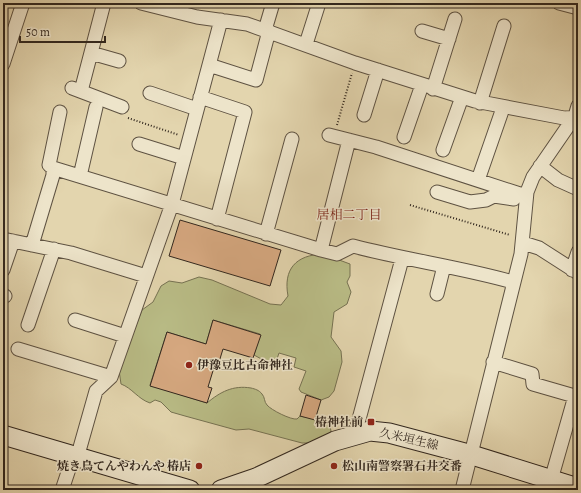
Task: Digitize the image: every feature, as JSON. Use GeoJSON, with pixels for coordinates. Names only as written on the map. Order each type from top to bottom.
{"type":"FeatureCollection","features":[{"type":"Feature","properties":{"kind":"main road","name":"久米垣生線"},"geometry":{"type":"LineString","coordinates":[[221,490],[256,478],[335,441],[355,434],[370,431],[389,433],[472,455],[578,488]]}},
{"type":"Feature","properties":{"kind":"main road"},"geometry":{"type":"LineString","coordinates":[[3,435],[190,490]]}},
{"type":"Feature","properties":{"kind":"street"},"geometry":{"type":"LineString","coordinates":[[3,64],[8,36],[23,3]]}},
{"type":"Feature","properties":{"kind":"street"},"geometry":{"type":"LineString","coordinates":[[104,3],[91,53],[76,90],[124,112]]}},
{"type":"Feature","properties":{"kind":"street"},"geometry":{"type":"LineString","coordinates":[[141,3],[188,9],[221,20],[247,24],[306,44],[355,63],[480,103],[564,118],[577,113]]}},
{"type":"Feature","properties":{"kind":"street"},"geometry":{"type":"LineString","coordinates":[[209,65],[256,80],[273,3]]}},
{"type":"Feature","properties":{"kind":"street"},"geometry":{"type":"LineString","coordinates":[[306,44],[320,3]]}},
{"type":"Feature","properties":{"kind":"street"},"geometry":{"type":"LineString","coordinates":[[559,3],[578,8]]}},
{"type":"Feature","properties":{"kind":"street"},"geometry":{"type":"LineString","coordinates":[[404,137],[449,39],[455,19]]}},
{"type":"Feature","properties":{"kind":"street"},"geometry":{"type":"LineString","coordinates":[[62,490],[69,469],[79,451],[96,391],[111,377],[172,204],[221,20]]}},
{"type":"Feature","properties":{"kind":"street"},"geometry":{"type":"LineString","coordinates":[[480,103],[504,26]]}},
{"type":"Feature","properties":{"kind":"street"},"geometry":{"type":"LineString","coordinates":[[422,31],[449,39]]}},
{"type":"Feature","properties":{"kind":"street"},"geometry":{"type":"LineString","coordinates":[[91,53],[119,61]]}},
{"type":"Feature","properties":{"kind":"street"},"geometry":{"type":"LineString","coordinates":[[364,115],[378,70]]}},
{"type":"Feature","properties":{"kind":"street"},"geometry":{"type":"LineString","coordinates":[[150,93],[245,112],[217,219]]}},
{"type":"Feature","properties":{"kind":"street"},"geometry":{"type":"LineString","coordinates":[[443,150],[462,97]]}},
{"type":"Feature","properties":{"kind":"street"},"geometry":{"type":"LineString","coordinates":[[80,176],[96,107]]}},
{"type":"Feature","properties":{"kind":"street"},"geometry":{"type":"LineString","coordinates":[[478,180],[503,108]]}},
{"type":"Feature","properties":{"kind":"street"},"geometry":{"type":"LineString","coordinates":[[60,112],[49,164],[53,168],[266,234],[337,254],[353,246],[402,259],[474,271],[513,282]]}},
{"type":"Feature","properties":{"kind":"street"},"geometry":{"type":"LineString","coordinates":[[462,490],[472,455],[523,241],[526,199],[533,176],[577,113]]}},
{"type":"Feature","properties":{"kind":"street"},"geometry":{"type":"LineString","coordinates":[[332,136],[376,147],[478,180],[526,199]]}},
{"type":"Feature","properties":{"kind":"street"},"geometry":{"type":"LineString","coordinates":[[266,234],[292,139]]}},
{"type":"Feature","properties":{"kind":"street"},"geometry":{"type":"LineString","coordinates":[[321,250],[349,140]]}},
{"type":"Feature","properties":{"kind":"street"},"geometry":{"type":"LineString","coordinates":[[139,144],[184,158]]}},
{"type":"Feature","properties":{"kind":"street"},"geometry":{"type":"LineString","coordinates":[[540,166],[554,178],[578,189]]}},
{"type":"Feature","properties":{"kind":"street"},"geometry":{"type":"LineString","coordinates":[[32,245],[53,175],[53,168]]}},
{"type":"Feature","properties":{"kind":"street"},"geometry":{"type":"LineString","coordinates":[[436,192],[470,202],[486,200],[494,196],[526,199]]}},
{"type":"Feature","properties":{"kind":"street"},"geometry":{"type":"LineString","coordinates":[[3,270],[8,240],[54,249],[146,276]]}},
{"type":"Feature","properties":{"kind":"street"},"geometry":{"type":"LineString","coordinates":[[523,241],[539,248],[575,272],[578,252]]}},
{"type":"Feature","properties":{"kind":"street"},"geometry":{"type":"LineString","coordinates":[[28,325],[29,306],[54,249]]}},
{"type":"Feature","properties":{"kind":"street"},"geometry":{"type":"LineString","coordinates":[[355,434],[402,259]]}},
{"type":"Feature","properties":{"kind":"street"},"geometry":{"type":"LineString","coordinates":[[437,294],[444,266]]}},
{"type":"Feature","properties":{"kind":"street"},"geometry":{"type":"LineString","coordinates":[[75,320],[125,336]]}},
{"type":"Feature","properties":{"kind":"street"},"geometry":{"type":"LineString","coordinates":[[18,349],[111,377]]}},
{"type":"Feature","properties":{"kind":"street"},"geometry":{"type":"LineString","coordinates":[[493,362],[532,374],[533,384],[577,397],[551,480]]}},
{"type":"Feature","properties":{"kind":"path"},"geometry":{"type":"LineString","coordinates":[[332,136],[355,63]]}},
{"type":"Feature","properties":{"kind":"path"},"geometry":{"type":"LineString","coordinates":[[124,112],[189,138]]}},
{"type":"Feature","properties":{"kind":"path"},"geometry":{"type":"LineString","coordinates":[[410,205],[523,241]]}},
{"type":"Feature","properties":{"kind":"green space"},"geometry":{"type":"Polygon","coordinates":[[[323,254],[350,264],[350,276],[347,282],[351,292],[347,304],[334,312],[331,337],[341,351],[342,362],[334,391],[329,397],[321,400],[301,392],[299,389],[306,371],[294,367],[296,358],[279,353],[276,362],[265,361],[254,355],[260,334],[213,320],[206,344],[167,332],[150,385],[207,403],[227,390],[244,387],[251,388],[262,394],[266,404],[269,407],[286,416],[297,419],[300,416],[329,422],[331,431],[328,437],[312,443],[302,443],[249,429],[236,430],[171,412],[161,402],[155,400],[150,403],[121,384],[119,370],[142,310],[153,302],[161,286],[169,281],[182,283],[199,277],[212,280],[270,304],[281,305],[288,296],[288,278],[294,265],[305,257],[323,254]]]}},
{"type":"Feature","properties":{"kind":"building"},"geometry":{"type":"Polygon","coordinates":[[[180,220],[281,250],[270,286],[169,256],[180,220]]]}},
{"type":"Feature","properties":{"kind":"building"},"geometry":{"type":"Polygon","coordinates":[[[213,320],[261,335],[253,358],[223,349],[219,362],[216,361],[208,387],[212,388],[207,403],[150,386],[167,332],[206,344],[213,320]]]}},
{"type":"Feature","properties":{"kind":"building"},"geometry":{"type":"Polygon","coordinates":[[[306,395],[321,400],[315,420],[300,416],[306,395]]]}},
{"type":"Feature","properties":{"kind":"place","name":"伊豫豆比古命神社"},"geometry":{"type":"Point","coordinates":[189,365]}},
{"type":"Feature","properties":{"kind":"place","name":"椿神社前"},"geometry":{"type":"Point","coordinates":[371,422]}},
{"type":"Feature","properties":{"kind":"place","name":"焼き鳥てんやわんや 椿店"},"geometry":{"type":"Point","coordinates":[199,466]}},
{"type":"Feature","properties":{"kind":"place","name":"松山南警察署石井交番"},"geometry":{"type":"Point","coordinates":[334,466]}},
{"type":"Feature","properties":{"kind":"district","name":"居相二丁目"},"geometry":{"type":"Point","coordinates":[349,214]}}]}
